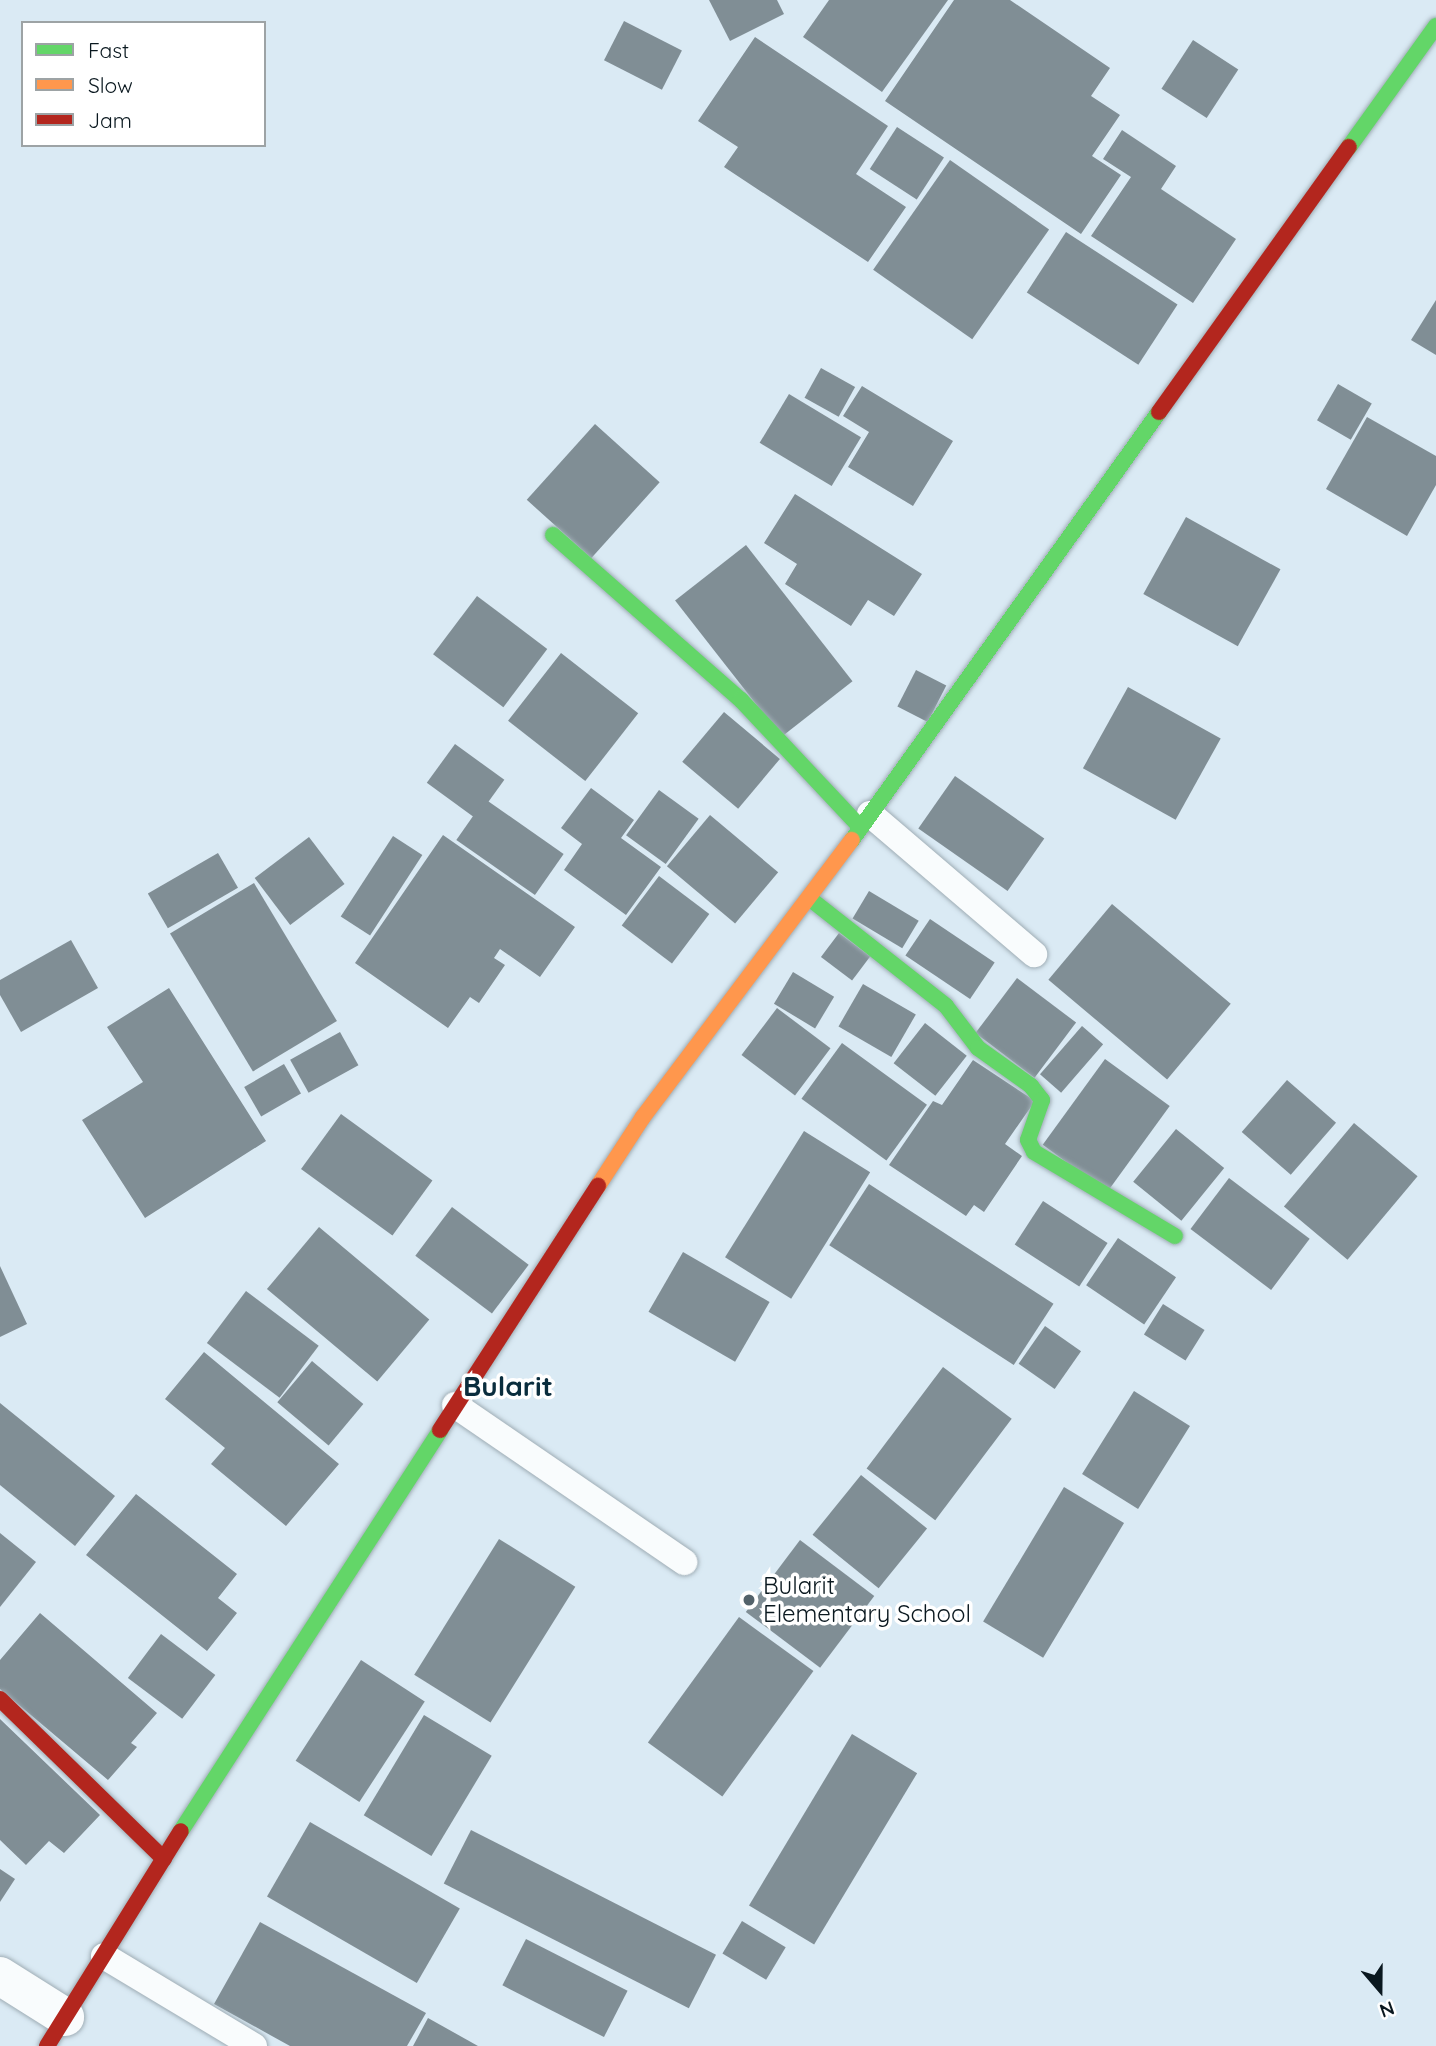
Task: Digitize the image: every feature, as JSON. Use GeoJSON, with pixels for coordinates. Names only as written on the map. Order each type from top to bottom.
{"type":"FeatureCollection","features":[{"type":"Feature","properties":{"kind":"street"},"geometry":{"type":"LineString","coordinates":[[0,1976],[56,2032],[455,1405],[643,1117],[866,821],[1436,26]]}},
{"type":"Feature","properties":{"kind":"street"},"geometry":{"type":"LineString","coordinates":[[554,535],[741,700],[866,821]]}},
{"type":"Feature","properties":{"kind":"street"},"geometry":{"type":"LineString","coordinates":[[809,898],[946,1006],[978,1048],[1031,1086],[1042,1100],[1028,1140],[1034,1152],[1175,1236]]}},
{"type":"Feature","properties":{"kind":"street"},"geometry":{"type":"LineString","coordinates":[[0,1699],[164,1859]]}},
{"type":"Feature","properties":{"kind":"lane"},"geometry":{"type":"LineString","coordinates":[[866,821],[1034,954]]}},
{"type":"Feature","properties":{"kind":"lane"},"geometry":{"type":"LineString","coordinates":[[455,1405],[684,1562]]}},
{"type":"Feature","properties":{"kind":"lane"},"geometry":{"type":"LineString","coordinates":[[104,1956],[254,2046]]}},
{"type":"Feature","properties":{"kind":"building"},"geometry":{"type":"Polygon","coordinates":[[[709,0],[777,0],[784,14],[730,41],[709,0]]]}},
{"type":"Feature","properties":{"kind":"building"},"geometry":{"type":"Polygon","coordinates":[[[829,0],[948,0],[882,92],[803,37],[829,0]]]}},
{"type":"Feature","properties":{"kind":"building"},"geometry":{"type":"Polygon","coordinates":[[[954,0],[1010,0],[1110,68],[1091,96],[1120,115],[1092,156],[1121,175],[1081,234],[885,101],[954,0]]]}},
{"type":"Feature","properties":{"kind":"building"},"geometry":{"type":"Polygon","coordinates":[[[624,21],[682,51],[662,90],[604,60],[624,21]]]}},
{"type":"Feature","properties":{"kind":"building"},"geometry":{"type":"Polygon","coordinates":[[[755,37],[888,126],[856,174],[906,207],[868,262],[724,167],[738,147],[698,121],[755,37]]]}},
{"type":"Feature","properties":{"kind":"building"},"geometry":{"type":"Polygon","coordinates":[[[1193,40],[1238,69],[1207,118],[1161,89],[1193,40]]]}},
{"type":"Feature","properties":{"kind":"building"},"geometry":{"type":"Polygon","coordinates":[[[897,127],[944,157],[917,199],[870,169],[897,127]]]}},
{"type":"Feature","properties":{"kind":"building"},"geometry":{"type":"Polygon","coordinates":[[[1122,130],[1176,166],[1161,189],[1236,239],[1193,303],[1091,236],[1131,177],[1103,159],[1122,130]]]}},
{"type":"Feature","properties":{"kind":"building"},"geometry":{"type":"Polygon","coordinates":[[[950,160],[1049,229],[972,339],[873,270],[950,160]]]}},
{"type":"Feature","properties":{"kind":"building"},"geometry":{"type":"Polygon","coordinates":[[[1066,232],[1178,304],[1138,365],[1027,292],[1066,232]]]}},
{"type":"Feature","properties":{"kind":"building"},"geometry":{"type":"Polygon","coordinates":[[[1436,300],[1436,355],[1411,340],[1436,300]]]}},
{"type":"Feature","properties":{"kind":"building"},"geometry":{"type":"Polygon","coordinates":[[[821,368],[855,387],[839,417],[805,398],[821,368]]]}},
{"type":"Feature","properties":{"kind":"building"},"geometry":{"type":"Polygon","coordinates":[[[1338,384],[1372,404],[1351,440],[1317,420],[1338,384]]]}},
{"type":"Feature","properties":{"kind":"building"},"geometry":{"type":"Polygon","coordinates":[[[862,386],[953,441],[913,506],[848,467],[869,432],[843,416],[862,386]]]}},
{"type":"Feature","properties":{"kind":"building"},"geometry":{"type":"Polygon","coordinates":[[[789,394],[861,437],[832,486],[760,443],[789,394]]]}},
{"type":"Feature","properties":{"kind":"building"},"geometry":{"type":"Polygon","coordinates":[[[1367,417],[1436,456],[1436,485],[1407,536],[1326,489],[1367,417]]]}},
{"type":"Feature","properties":{"kind":"building"},"geometry":{"type":"Polygon","coordinates":[[[595,424],[660,482],[591,558],[527,500],[595,424]]]}},
{"type":"Feature","properties":{"kind":"building"},"geometry":{"type":"Polygon","coordinates":[[[795,494],[922,574],[894,616],[868,600],[851,626],[785,584],[797,564],[764,543],[795,494]]]}},
{"type":"Feature","properties":{"kind":"building"},"geometry":{"type":"Polygon","coordinates":[[[1186,517],[1280,569],[1238,646],[1143,594],[1186,517]]]}},
{"type":"Feature","properties":{"kind":"building"},"geometry":{"type":"Polygon","coordinates":[[[746,545],[853,681],[782,737],[675,600],[746,545]]]}},
{"type":"Feature","properties":{"kind":"building"},"geometry":{"type":"Polygon","coordinates":[[[477,596],[547,649],[503,707],[433,654],[477,596]]]}},
{"type":"Feature","properties":{"kind":"building"},"geometry":{"type":"Polygon","coordinates":[[[561,653],[638,713],[585,781],[508,721],[561,653]]]}},
{"type":"Feature","properties":{"kind":"building"},"geometry":{"type":"Polygon","coordinates":[[[916,670],[946,685],[928,722],[897,707],[916,670]]]}},
{"type":"Feature","properties":{"kind":"building"},"geometry":{"type":"Polygon","coordinates":[[[1128,687],[1221,738],[1176,820],[1083,768],[1128,687]]]}},
{"type":"Feature","properties":{"kind":"building"},"geometry":{"type":"Polygon","coordinates":[[[724,712],[780,759],[738,809],[682,762],[724,712]]]}},
{"type":"Feature","properties":{"kind":"building"},"geometry":{"type":"Polygon","coordinates":[[[455,744],[504,780],[476,819],[427,783],[455,744]]]}},
{"type":"Feature","properties":{"kind":"building"},"geometry":{"type":"Polygon","coordinates":[[[955,776],[1044,839],[1008,891],[918,828],[955,776]]]}},
{"type":"Feature","properties":{"kind":"building"},"geometry":{"type":"Polygon","coordinates":[[[591,788],[634,820],[621,838],[661,867],[626,915],[564,870],[582,844],[561,828],[591,788]]]}},
{"type":"Feature","properties":{"kind":"building"},"geometry":{"type":"Polygon","coordinates":[[[659,790],[699,819],[666,864],[626,835],[659,790]]]}},
{"type":"Feature","properties":{"kind":"building"},"geometry":{"type":"Polygon","coordinates":[[[485,799],[564,854],[535,895],[456,840],[485,799]]]}},
{"type":"Feature","properties":{"kind":"building"},"geometry":{"type":"Polygon","coordinates":[[[710,815],[778,872],[735,924],[667,866],[710,815]]]}},
{"type":"Feature","properties":{"kind":"building"},"geometry":{"type":"Polygon","coordinates":[[[443,835],[575,927],[540,977],[500,949],[494,958],[505,965],[479,1003],[470,997],[448,1028],[355,963],[443,835]]]}},
{"type":"Feature","properties":{"kind":"building"},"geometry":{"type":"Polygon","coordinates":[[[393,836],[422,855],[370,936],[341,917],[393,836]]]}},
{"type":"Feature","properties":{"kind":"building"},"geometry":{"type":"Polygon","coordinates":[[[309,837],[345,884],[290,925],[255,878],[309,837]]]}},
{"type":"Feature","properties":{"kind":"building"},"geometry":{"type":"Polygon","coordinates":[[[218,853],[238,888],[168,928],[148,894],[218,853]]]}},
{"type":"Feature","properties":{"kind":"building"},"geometry":{"type":"Polygon","coordinates":[[[659,876],[709,914],[672,963],[622,926],[659,876]]]}},
{"type":"Feature","properties":{"kind":"building"},"geometry":{"type":"Polygon","coordinates":[[[254,883],[337,1021],[253,1071],[170,933],[254,883]]]}},
{"type":"Feature","properties":{"kind":"building"},"geometry":{"type":"Polygon","coordinates":[[[869,891],[919,921],[902,948],[853,918],[869,891]]]}},
{"type":"Feature","properties":{"kind":"building"},"geometry":{"type":"Polygon","coordinates":[[[1112,904],[1231,1004],[1167,1079],[1048,980],[1112,904]]]}},
{"type":"Feature","properties":{"kind":"building"},"geometry":{"type":"Polygon","coordinates":[[[930,919],[995,963],[970,999],[905,955],[930,919]]]}},
{"type":"Feature","properties":{"kind":"building"},"geometry":{"type":"Polygon","coordinates":[[[839,933],[870,956],[852,980],[821,957],[839,933]]]}},
{"type":"Feature","properties":{"kind":"building"},"geometry":{"type":"Polygon","coordinates":[[[71,940],[98,988],[21,1032],[0,995],[0,980],[71,940]]]}},
{"type":"Feature","properties":{"kind":"building"},"geometry":{"type":"Polygon","coordinates":[[[793,972],[834,997],[815,1028],[774,1004],[793,972]]]}},
{"type":"Feature","properties":{"kind":"building"},"geometry":{"type":"Polygon","coordinates":[[[1017,978],[1076,1023],[1035,1078],[975,1033],[1017,978]]]}},
{"type":"Feature","properties":{"kind":"building"},"geometry":{"type":"Polygon","coordinates":[[[863,984],[916,1014],[891,1057],[838,1026],[863,984]]]}},
{"type":"Feature","properties":{"kind":"building"},"geometry":{"type":"Polygon","coordinates":[[[169,988],[266,1141],[145,1218],[82,1120],[143,1082],[107,1027],[169,988]]]}},
{"type":"Feature","properties":{"kind":"building"},"geometry":{"type":"Polygon","coordinates":[[[777,1008],[831,1048],[795,1095],[741,1055],[777,1008]]]}},
{"type":"Feature","properties":{"kind":"building"},"geometry":{"type":"Polygon","coordinates":[[[925,1023],[967,1056],[935,1096],[894,1063],[925,1023]]]}},
{"type":"Feature","properties":{"kind":"building"},"geometry":{"type":"Polygon","coordinates":[[[1082,1026],[1103,1044],[1061,1093],[1040,1074],[1082,1026]]]}},
{"type":"Feature","properties":{"kind":"building"},"geometry":{"type":"Polygon","coordinates":[[[340,1032],[358,1065],[309,1093],[290,1060],[340,1032]]]}},
{"type":"Feature","properties":{"kind":"building"},"geometry":{"type":"Polygon","coordinates":[[[842,1043],[927,1105],[886,1161],[801,1099],[842,1043]]]}},
{"type":"Feature","properties":{"kind":"building"},"geometry":{"type":"Polygon","coordinates":[[[1105,1059],[1170,1106],[1107,1192],[1043,1145],[1105,1059]]]}},
{"type":"Feature","properties":{"kind":"building"},"geometry":{"type":"Polygon","coordinates":[[[973,1060],[1035,1101],[1005,1144],[1022,1156],[984,1212],[974,1205],[966,1216],[889,1165],[933,1101],[942,1105],[973,1060]]]}},
{"type":"Feature","properties":{"kind":"building"},"geometry":{"type":"Polygon","coordinates":[[[284,1064],[301,1093],[261,1116],[244,1087],[284,1064]]]}},
{"type":"Feature","properties":{"kind":"building"},"geometry":{"type":"Polygon","coordinates":[[[1287,1080],[1336,1123],[1291,1175],[1242,1132],[1287,1080]]]}},
{"type":"Feature","properties":{"kind":"building"},"geometry":{"type":"Polygon","coordinates":[[[341,1114],[432,1180],[392,1235],[301,1169],[341,1114]]]}},
{"type":"Feature","properties":{"kind":"building"},"geometry":{"type":"Polygon","coordinates":[[[1354,1123],[1418,1176],[1348,1260],[1284,1206],[1354,1123]]]}},
{"type":"Feature","properties":{"kind":"building"},"geometry":{"type":"Polygon","coordinates":[[[1176,1129],[1224,1168],[1181,1221],[1133,1182],[1176,1129]]]}},
{"type":"Feature","properties":{"kind":"building"},"geometry":{"type":"Polygon","coordinates":[[[804,1131],[870,1172],[791,1299],[725,1257],[804,1131]]]}},
{"type":"Feature","properties":{"kind":"building"},"geometry":{"type":"Polygon","coordinates":[[[1229,1178],[1310,1239],[1271,1290],[1190,1229],[1229,1178]]]}},
{"type":"Feature","properties":{"kind":"building"},"geometry":{"type":"Polygon","coordinates":[[[869,1184],[1054,1304],[1014,1365],[829,1245],[869,1184]]]}},
{"type":"Feature","properties":{"kind":"building"},"geometry":{"type":"Polygon","coordinates":[[[1043,1201],[1108,1243],[1079,1287],[1015,1245],[1043,1201]]]}},
{"type":"Feature","properties":{"kind":"building"},"geometry":{"type":"Polygon","coordinates":[[[452,1207],[529,1265],[492,1313],[415,1256],[452,1207]]]}},
{"type":"Feature","properties":{"kind":"building"},"geometry":{"type":"Polygon","coordinates":[[[319,1227],[429,1320],[377,1382],[267,1289],[319,1227]]]}},
{"type":"Feature","properties":{"kind":"building"},"geometry":{"type":"Polygon","coordinates":[[[1118,1238],[1176,1277],[1144,1324],[1086,1285],[1118,1238]]]}},
{"type":"Feature","properties":{"kind":"building"},"geometry":{"type":"Polygon","coordinates":[[[683,1252],[770,1302],[735,1362],[648,1312],[683,1252]]]}},
{"type":"Feature","properties":{"kind":"building"},"geometry":{"type":"Polygon","coordinates":[[[0,1266],[27,1324],[0,1337],[0,1266]]]}},
{"type":"Feature","properties":{"kind":"building"},"geometry":{"type":"Polygon","coordinates":[[[246,1291],[319,1346],[280,1398],[207,1343],[246,1291]]]}},
{"type":"Feature","properties":{"kind":"building"},"geometry":{"type":"Polygon","coordinates":[[[1163,1304],[1205,1330],[1185,1360],[1144,1335],[1163,1304]]]}},
{"type":"Feature","properties":{"kind":"building"},"geometry":{"type":"Polygon","coordinates":[[[1045,1326],[1081,1351],[1055,1389],[1019,1364],[1045,1326]]]}},
{"type":"Feature","properties":{"kind":"building"},"geometry":{"type":"Polygon","coordinates":[[[204,1352],[339,1464],[286,1526],[211,1464],[225,1448],[165,1399],[204,1352]]]}},
{"type":"Feature","properties":{"kind":"building"},"geometry":{"type":"Polygon","coordinates":[[[312,1361],[363,1404],[329,1445],[277,1402],[312,1361]]]}},
{"type":"Feature","properties":{"kind":"building"},"geometry":{"type":"Polygon","coordinates":[[[943,1367],[1012,1419],[935,1520],[867,1468],[943,1367]]]}},
{"type":"Feature","properties":{"kind":"building"},"geometry":{"type":"Polygon","coordinates":[[[1134,1391],[1190,1426],[1138,1509],[1082,1474],[1134,1391]]]}},
{"type":"Feature","properties":{"kind":"building"},"geometry":{"type":"Polygon","coordinates":[[[0,1403],[115,1496],[75,1546],[0,1485],[0,1403]]]}},
{"type":"Feature","properties":{"kind":"building"},"geometry":{"type":"Polygon","coordinates":[[[861,1475],[927,1528],[879,1588],[813,1535],[861,1475]]]}},
{"type":"Feature","properties":{"kind":"building"},"geometry":{"type":"Polygon","coordinates":[[[1064,1487],[1124,1523],[1043,1658],[983,1622],[1064,1487]]]}},
{"type":"Feature","properties":{"kind":"building"},"geometry":{"type":"Polygon","coordinates":[[[136,1494],[237,1574],[218,1598],[237,1613],[207,1651],[86,1555],[136,1494]]]}},
{"type":"Feature","properties":{"kind":"building"},"geometry":{"type":"Polygon","coordinates":[[[0,1533],[36,1562],[0,1607],[0,1533]]]}},
{"type":"Feature","properties":{"kind":"building"},"geometry":{"type":"Polygon","coordinates":[[[499,1539],[575,1587],[491,1722],[414,1675],[499,1539]]]}},
{"type":"Feature","properties":{"kind":"building"},"geometry":{"type":"Polygon","coordinates":[[[800,1540],[874,1596],[820,1668],[746,1612],[800,1540]]]}},
{"type":"Feature","properties":{"kind":"building"},"geometry":{"type":"Polygon","coordinates":[[[40,1613],[157,1713],[131,1743],[137,1747],[108,1780],[0,1689],[0,1660],[40,1613]]]}},
{"type":"Feature","properties":{"kind":"building"},"geometry":{"type":"Polygon","coordinates":[[[739,1617],[813,1671],[722,1796],[648,1742],[739,1617]]]}},
{"type":"Feature","properties":{"kind":"building"},"geometry":{"type":"Polygon","coordinates":[[[161,1634],[215,1675],[182,1719],[128,1678],[161,1634]]]}},
{"type":"Feature","properties":{"kind":"building"},"geometry":{"type":"Polygon","coordinates":[[[361,1660],[425,1701],[359,1802],[296,1761],[361,1660]]]}},
{"type":"Feature","properties":{"kind":"building"},"geometry":{"type":"Polygon","coordinates":[[[424,1715],[492,1756],[431,1856],[364,1815],[424,1715]]]}},
{"type":"Feature","properties":{"kind":"building"},"geometry":{"type":"Polygon","coordinates":[[[0,1719],[100,1815],[64,1853],[49,1841],[26,1865],[0,1840],[0,1719]]]}},
{"type":"Feature","properties":{"kind":"building"},"geometry":{"type":"Polygon","coordinates":[[[852,1734],[917,1773],[814,1945],[749,1905],[852,1734]]]}},
{"type":"Feature","properties":{"kind":"building"},"geometry":{"type":"Polygon","coordinates":[[[310,1822],[460,1908],[417,1983],[267,1896],[310,1822]]]}},
{"type":"Feature","properties":{"kind":"building"},"geometry":{"type":"Polygon","coordinates":[[[471,1830],[716,1955],[689,2008],[444,1883],[471,1830]]]}},
{"type":"Feature","properties":{"kind":"building"},"geometry":{"type":"Polygon","coordinates":[[[0,1869],[15,1879],[0,1902],[0,1869]]]}},
{"type":"Feature","properties":{"kind":"building"},"geometry":{"type":"Polygon","coordinates":[[[742,1921],[786,1947],[766,1980],[722,1954],[742,1921]]]}},
{"type":"Feature","properties":{"kind":"building"},"geometry":{"type":"Polygon","coordinates":[[[260,1922],[426,2013],[407,2046],[290,2046],[214,2004],[260,1922]]]}},
{"type":"Feature","properties":{"kind":"building"},"geometry":{"type":"Polygon","coordinates":[[[526,1939],[628,1991],[604,2037],[502,1985],[526,1939]]]}},
{"type":"Feature","properties":{"kind":"building"},"geometry":{"type":"Polygon","coordinates":[[[428,2018],[478,2046],[413,2046],[428,2018]]]}},
{"type":"Feature","properties":{"kind":"traffic: fast"},"geometry":{"type":"LineString","coordinates":[[1349,147],[1436,26]]}},
{"type":"Feature","properties":{"kind":"traffic: fast"},"geometry":{"type":"LineString","coordinates":[[852,840],[1159,412]]}},
{"type":"Feature","properties":{"kind":"traffic: fast"},"geometry":{"type":"LineString","coordinates":[[553,535],[741,700],[861,828]]}},
{"type":"Feature","properties":{"kind":"traffic: fast"},"geometry":{"type":"LineString","coordinates":[[809,898],[946,1006],[978,1048],[1031,1086],[1042,1100],[1028,1140],[1034,1152],[1175,1236]]}},
{"type":"Feature","properties":{"kind":"traffic: fast"},"geometry":{"type":"LineString","coordinates":[[181,1831],[440,1430]]}},
{"type":"Feature","properties":{"kind":"traffic: slow"},"geometry":{"type":"LineString","coordinates":[[598,1186],[643,1117],[852,840]]}},
{"type":"Feature","properties":{"kind":"traffic: jam"},"geometry":{"type":"LineString","coordinates":[[1159,412],[1349,147]]}},
{"type":"Feature","properties":{"kind":"traffic: jam"},"geometry":{"type":"LineString","coordinates":[[440,1430],[598,1186]]}},
{"type":"Feature","properties":{"kind":"traffic: jam"},"geometry":{"type":"LineString","coordinates":[[0,1699],[164,1859]]}},
{"type":"Feature","properties":{"kind":"traffic: jam"},"geometry":{"type":"LineString","coordinates":[[47,2046],[181,1831]]}},
{"type":"Feature","properties":{"kind":"place","name":"Bularit Elementary School"},"geometry":{"type":"Point","coordinates":[749,1600]}},
{"type":"Feature","properties":{"kind":"district","name":"Bularit"},"geometry":{"type":"Point","coordinates":[508,1386]}}]}
